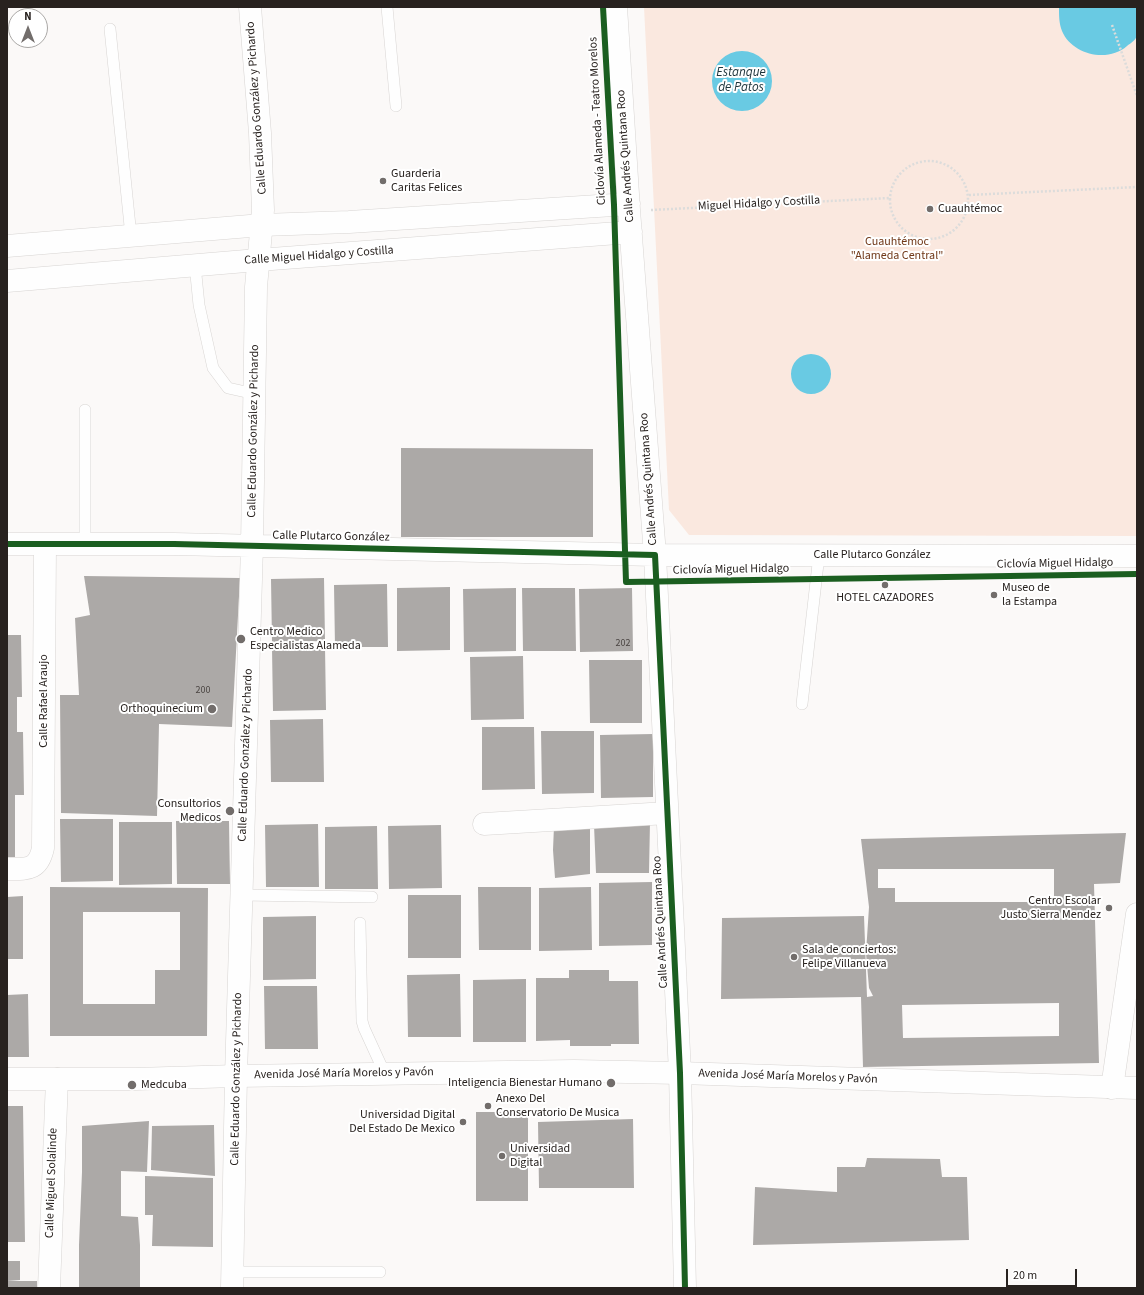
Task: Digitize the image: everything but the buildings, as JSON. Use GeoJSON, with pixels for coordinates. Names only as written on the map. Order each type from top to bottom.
{"type":"FeatureCollection","features":[{"type":"Feature","properties":{"kind":"street","name":"Calle Eduardo González y Pichardo"},"geometry":{"type":"LineString","coordinates":[[232,1280],[236,1076],[252,546],[258,260],[263,210],[260,133],[250,7]]}},
{"type":"Feature","properties":{"kind":"street","name":"Calle Andrés Quintana Roo"},"geometry":{"type":"LineString","coordinates":[[616,7],[654,555],[680,1073],[684,1288]]}},
{"type":"Feature","properties":{"kind":"street"},"geometry":{"type":"LineString","coordinates":[[7,246],[262,225],[349,222],[629,207]]}},
{"type":"Feature","properties":{"kind":"street","name":"Calle Miguel Hidalgo y Costilla"},"geometry":{"type":"LineString","coordinates":[[7,281],[258,260],[631,232]]}},
{"type":"Feature","properties":{"kind":"street","name":"Calle Plutarco González"},"geometry":{"type":"LineString","coordinates":[[7,544],[174,544],[654,555],[1137,556]]}},
{"type":"Feature","properties":{"kind":"street","name":"Calle Rafael Araujo"},"geometry":{"type":"LineString","coordinates":[[7,869],[30,868],[37,864],[41,857],[43,848],[45,544]]}},
{"type":"Feature","properties":{"kind":"street"},"geometry":{"type":"LineString","coordinates":[[484,824],[667,813]]}},
{"type":"Feature","properties":{"kind":"street"},"geometry":{"type":"LineString","coordinates":[[1112,1088],[1137,914]]}},
{"type":"Feature","properties":{"kind":"street","name":"Avenida José María Morelos y Pavón"},"geometry":{"type":"LineString","coordinates":[[7,1079],[134,1079],[574,1071],[680,1073],[1137,1088]]}},
{"type":"Feature","properties":{"kind":"street","name":"Calle Miguel Solalinde"},"geometry":{"type":"LineString","coordinates":[[49,1288],[57,1079]]}},
{"type":"Feature","properties":{"kind":"lane"},"geometry":{"type":"LineString","coordinates":[[387,7],[396,106]]}},
{"type":"Feature","properties":{"kind":"lane"},"geometry":{"type":"LineString","coordinates":[[110,29],[131,236]]}},
{"type":"Feature","properties":{"kind":"lane"},"geometry":{"type":"LineString","coordinates":[[195,265],[199,305],[213,368],[228,388],[255,394]]}},
{"type":"Feature","properties":{"kind":"lane"},"geometry":{"type":"LineString","coordinates":[[85,410],[85,544]]}},
{"type":"Feature","properties":{"kind":"lane"},"geometry":{"type":"LineString","coordinates":[[802,704],[819,555]]}},
{"type":"Feature","properties":{"kind":"lane"},"geometry":{"type":"LineString","coordinates":[[242,895],[372,897]]}},
{"type":"Feature","properties":{"kind":"lane"},"geometry":{"type":"LineString","coordinates":[[360,923],[362,1021],[385,1074]]}},
{"type":"Feature","properties":{"kind":"lane"},"geometry":{"type":"LineString","coordinates":[[232,1280],[380,1272]]}},
{"type":"Feature","properties":{"kind":"path"},"geometry":{"type":"LineString","coordinates":[[1112,25],[1137,96]]}},
{"type":"Feature","properties":{"kind":"path"},"geometry":{"type":"LineString","coordinates":[[928,161],[939,162],[950,166],[959,174],[966,184],[969,195],[968,207],[964,218],[957,228],[948,235],[936,239],[924,239],[913,236],[905,231],[898,224],[891,208],[890,198],[892,187],[897,177],[906,168],[916,163],[928,161]]}},
{"type":"Feature","properties":{"kind":"path"},"geometry":{"type":"LineString","coordinates":[[969,195],[1137,187]]}},
{"type":"Feature","properties":{"kind":"green space","name":"Cuauhtémoc \"Alameda Central\""},"geometry":{"type":"Polygon","coordinates":[[[644,7],[1137,7],[1137,536],[689,535],[669,510],[644,7]]]}},
{"type":"Feature","properties":{"kind":"water"},"geometry":{"type":"Polygon","coordinates":[[[1059,7],[1137,7],[1138,28],[1136,37],[1132,43],[1119,51],[1110,54],[1091,54],[1082,51],[1067,39],[1062,31],[1059,7]]]}},
{"type":"Feature","properties":{"kind":"water","name":"Estanque de Patos"},"geometry":{"type":"Polygon","coordinates":[[[742,51],[754,53],[767,64],[770,69],[772,81],[770,93],[759,106],[754,109],[742,111],[730,109],[717,98],[714,93],[712,81],[714,69],[725,56],[730,53],[742,51]]]}},
{"type":"Feature","properties":{"kind":"water"},"geometry":{"type":"Polygon","coordinates":[[[815,354],[822,357],[828,363],[831,374],[830,382],[822,391],[815,394],[807,394],[800,391],[792,382],[791,370],[794,363],[803,355],[815,354]]]}},
{"type":"Feature","properties":{"kind":"cycle path","name":"Ciclovía Alameda - Teatro Morelos"},"geometry":{"type":"LineString","coordinates":[[603,7],[614,205],[626,582],[1137,574]]}},
{"type":"Feature","properties":{"kind":"cycle path"},"geometry":{"type":"LineString","coordinates":[[7,544],[174,544],[655,555],[680,1073],[685,1288]]}},
{"type":"Feature","properties":{"kind":"place","name":"Guarderia Caritas Felices"},"geometry":{"type":"Point","coordinates":[383,181]}},
{"type":"Feature","properties":{"kind":"place","name":"Cuauhtémoc"},"geometry":{"type":"Point","coordinates":[930,209]}},
{"type":"Feature","properties":{"kind":"place","name":"HOTEL CAZADORES"},"geometry":{"type":"Point","coordinates":[885,585]}},
{"type":"Feature","properties":{"kind":"place","name":"Museo de la Estampa"},"geometry":{"type":"Point","coordinates":[994,595]}},
{"type":"Feature","properties":{"kind":"place","name":"Centro Medico Especialistas Alameda"},"geometry":{"type":"Point","coordinates":[241,639]}},
{"type":"Feature","properties":{"kind":"place","name":"Orthoquinecium"},"geometry":{"type":"Point","coordinates":[212,709]}},
{"type":"Feature","properties":{"kind":"place","name":"Consultorios Medicos"},"geometry":{"type":"Point","coordinates":[230,811]}},
{"type":"Feature","properties":{"kind":"place","name":"Centro Escolar Justo Sierra Mendez"},"geometry":{"type":"Point","coordinates":[1109,908]}},
{"type":"Feature","properties":{"kind":"place","name":"Sala de conciertos: Felipe Villanueva"},"geometry":{"type":"Point","coordinates":[794,957]}},
{"type":"Feature","properties":{"kind":"place","name":"Inteligencia Bienestar Humano"},"geometry":{"type":"Point","coordinates":[611,1083]}},
{"type":"Feature","properties":{"kind":"place","name":"Medcuba"},"geometry":{"type":"Point","coordinates":[132,1085]}},
{"type":"Feature","properties":{"kind":"place","name":"Anexo Del Conservatorio De Musica"},"geometry":{"type":"Point","coordinates":[488,1106]}},
{"type":"Feature","properties":{"kind":"place","name":"Universidad Digital Del Estado De Mexico"},"geometry":{"type":"Point","coordinates":[463,1122]}},
{"type":"Feature","properties":{"kind":"place","name":"Universidad Digital"},"geometry":{"type":"Point","coordinates":[502,1156]}}]}
